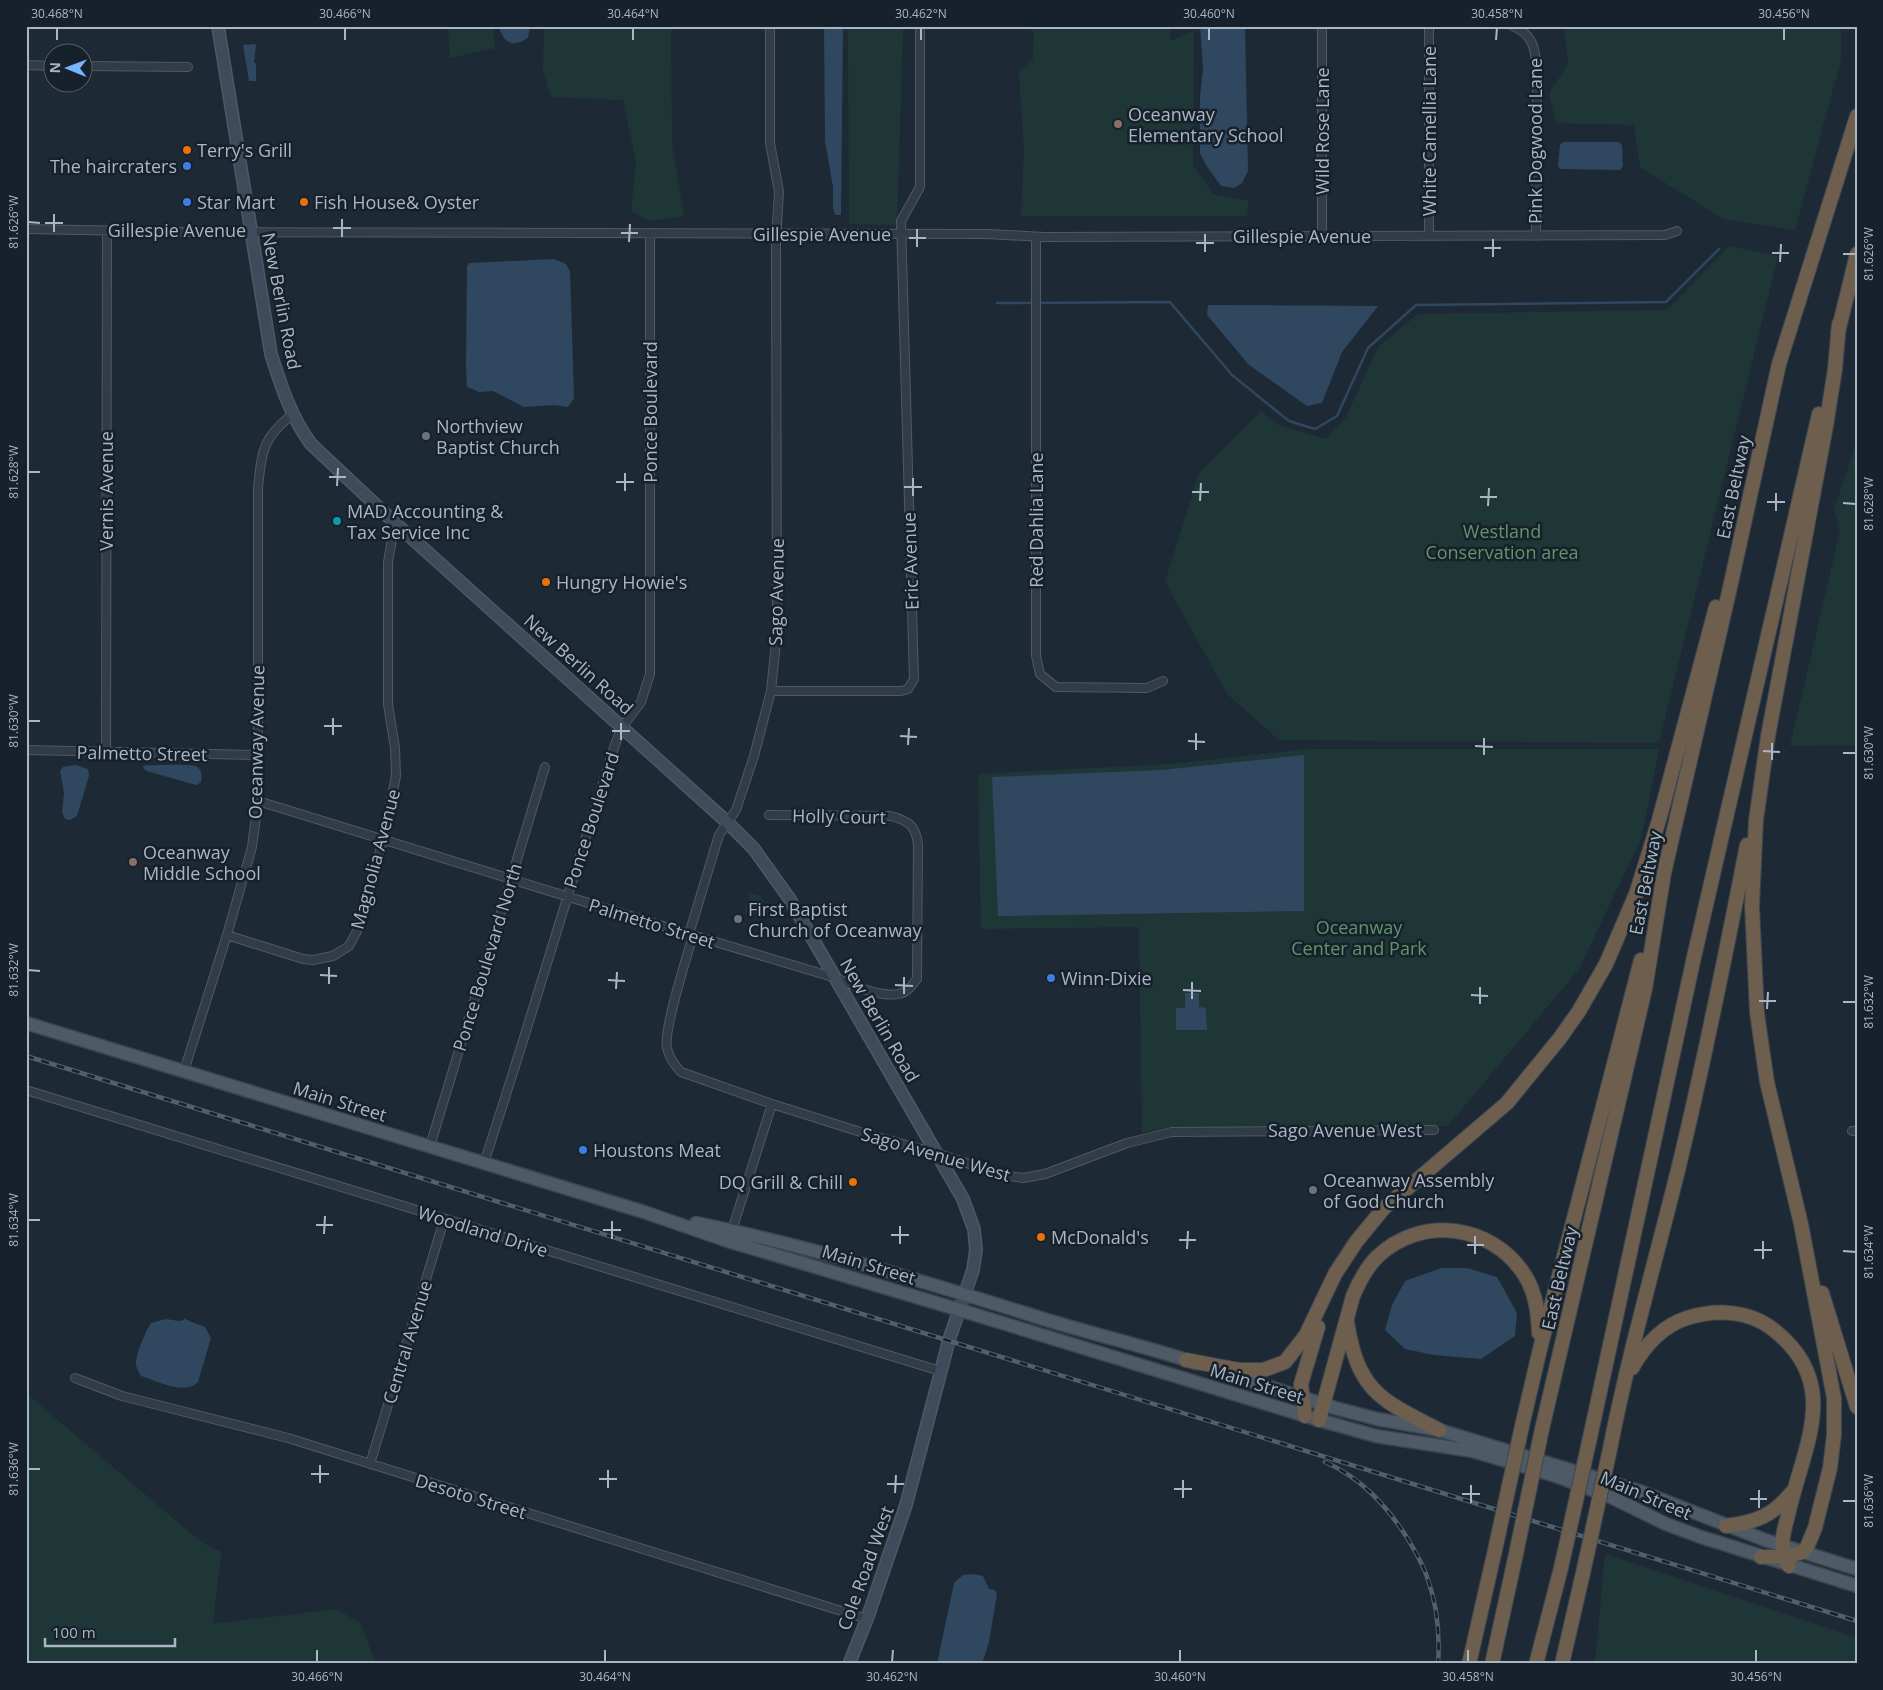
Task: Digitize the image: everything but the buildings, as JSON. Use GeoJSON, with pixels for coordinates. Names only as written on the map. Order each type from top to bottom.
{"type":"FeatureCollection","features":[{"type":"Feature","properties":{"kind":"highway","name":"East Beltway"},"geometry":{"type":"LineString","coordinates":[[1492,1664],[1542,1430],[1645,988],[1664,873],[1727,602],[1779,364],[1857,116]]}},
{"type":"Feature","properties":{"kind":"highway"},"geometry":{"type":"LineString","coordinates":[[1536,1664],[1561,1568],[1694,956],[1857,254]]}},
{"type":"Feature","properties":{"kind":"highway"},"geometry":{"type":"LineString","coordinates":[[1562,1664],[1625,1382],[1678,1168],[1727,945],[1826,426],[1840,324]]}},
{"type":"Feature","properties":{"kind":"highway"},"geometry":{"type":"LineString","coordinates":[[1186,1360],[1238,1370],[1263,1370],[1285,1362],[1306,1336],[1316,1311],[1335,1274],[1356,1242],[1383,1209],[1507,1103],[1560,1038],[1579,1011],[1606,964],[1636,894],[1691,702],[1779,364]]}},
{"type":"Feature","properties":{"kind":"highway"},"geometry":{"type":"LineString","coordinates":[[1761,1557],[1785,1556],[1803,1552],[1807,1547],[1815,1528],[1830,1468],[1834,1435],[1834,1398],[1801,1224],[1767,1082],[1757,1013],[1752,932],[1752,872],[1756,820],[1768,736]]}},
{"type":"Feature","properties":{"kind":"highway"},"geometry":{"type":"LineString","coordinates":[[1469,1664],[1540,1349],[1664,873]]}},
{"type":"Feature","properties":{"kind":"highway"},"geometry":{"type":"LineString","coordinates":[[1801,1224],[1857,1407]]}},
{"type":"Feature","properties":{"kind":"highway"},"geometry":{"type":"LineString","coordinates":[[1319,1420],[1352,1296],[1359,1281],[1376,1258],[1385,1250],[1415,1234],[1433,1230],[1459,1231],[1484,1238],[1508,1254],[1525,1275],[1532,1290],[1538,1312],[1540,1349]]}},
{"type":"Feature","properties":{"kind":"highway"},"geometry":{"type":"LineString","coordinates":[[1304,1416],[1301,1384],[1335,1274]]}},
{"type":"Feature","properties":{"kind":"highway"},"geometry":{"type":"LineString","coordinates":[[1625,1382],[1648,1344],[1664,1330],[1682,1320],[1702,1313],[1726,1312],[1747,1316],[1768,1325],[1789,1341],[1800,1356],[1809,1376],[1814,1399],[1814,1419],[1810,1439],[1793,1491],[1785,1556]]}},
{"type":"Feature","properties":{"kind":"highway"},"geometry":{"type":"LineString","coordinates":[[1347,1319],[1352,1352],[1357,1366],[1375,1392],[1389,1404],[1439,1430]]}},
{"type":"Feature","properties":{"kind":"highway"},"geometry":{"type":"LineString","coordinates":[[1726,1526],[1760,1520],[1784,1503],[1793,1491]]}},
{"type":"Feature","properties":{"kind":"main road","name":"Main Street"},"geometry":{"type":"LineString","coordinates":[[26,1023],[644,1212],[728,1241],[1304,1416],[1376,1436],[1473,1451],[1556,1476],[1612,1498],[1666,1524],[1761,1557]]}},
{"type":"Feature","properties":{"kind":"main road","name":"Main Street"},"geometry":{"type":"LineString","coordinates":[[644,1212],[732,1230],[824,1253],[1186,1360],[1303,1399],[1377,1420],[1439,1430],[1642,1492],[1691,1510],[1785,1556],[1857,1586]]}},
{"type":"Feature","properties":{"kind":"main road"},"geometry":{"type":"LineString","coordinates":[[1803,1552],[1857,1568]]}},
{"type":"Feature","properties":{"kind":"street","name":"New Berlin Road"},"geometry":{"type":"LineString","coordinates":[[218,26],[271,354],[280,385],[301,430],[311,444],[395,523],[727,822],[754,849],[770,870],[789,898],[963,1198],[974,1229],[976,1250],[973,1270],[960,1310]]}},
{"type":"Feature","properties":{"kind":"street","name":"Sago Avenue"},"geometry":{"type":"LineString","coordinates":[[681,1072],[672,1061],[667,1047],[668,1029],[691,935],[719,835],[736,810],[754,756],[771,691],[777,633],[776,234],[779,192],[770,142],[770,26]]}},
{"type":"Feature","properties":{"kind":"street"},"geometry":{"type":"LineString","coordinates":[[901,234],[901,221],[920,187],[920,26]]}},
{"type":"Feature","properties":{"kind":"street","name":"Wild Rose Lane"},"geometry":{"type":"LineString","coordinates":[[1322,26],[1322,236]]}},
{"type":"Feature","properties":{"kind":"street","name":"White Camellia Lane"},"geometry":{"type":"LineString","coordinates":[[1429,26],[1429,236]]}},
{"type":"Feature","properties":{"kind":"street","name":"Pink Dogwood Lane"},"geometry":{"type":"LineString","coordinates":[[1513,26],[1523,31],[1534,45],[1537,71],[1536,236]]}},
{"type":"Feature","properties":{"kind":"street"},"geometry":{"type":"LineString","coordinates":[[26,65],[42,66]]}},
{"type":"Feature","properties":{"kind":"street"},"geometry":{"type":"LineString","coordinates":[[92,66],[188,67]]}},
{"type":"Feature","properties":{"kind":"street","name":"Gillespie Avenue"},"geometry":{"type":"LineString","coordinates":[[26,229],[1304,237],[1665,235],[1677,231]]}},
{"type":"Feature","properties":{"kind":"street","name":"Vernis Avenue"},"geometry":{"type":"LineString","coordinates":[[106,752],[108,230]]}},
{"type":"Feature","properties":{"kind":"street","name":"Ponce Boulevard"},"geometry":{"type":"LineString","coordinates":[[484,1163],[616,742],[622,727],[641,702],[650,674],[650,233]]}},
{"type":"Feature","properties":{"kind":"street","name":"Eric Avenue"},"geometry":{"type":"LineString","coordinates":[[771,691],[900,691],[908,689],[914,679],[901,234]]}},
{"type":"Feature","properties":{"kind":"street","name":"Red Dahlia Lane"},"geometry":{"type":"LineString","coordinates":[[1036,236],[1036,656],[1040,674],[1056,687],[1147,688],[1163,681]]}},
{"type":"Feature","properties":{"kind":"street","name":"Oceanway Avenue"},"geometry":{"type":"LineString","coordinates":[[184,1071],[227,935],[252,847],[258,801],[258,498],[261,455],[270,435],[293,414]]}},
{"type":"Feature","properties":{"kind":"street","name":"Magnolia Avenue"},"geometry":{"type":"LineString","coordinates":[[227,935],[302,959],[324,958],[342,952],[349,946],[358,929],[383,840],[396,776],[395,748],[388,704],[388,562],[395,523]]}},
{"type":"Feature","properties":{"kind":"street","name":"Palmetto Street"},"geometry":{"type":"LineString","coordinates":[[26,750],[258,755]]}},
{"type":"Feature","properties":{"kind":"street","name":"Ponce Boulevard North"},"geometry":{"type":"LineString","coordinates":[[430,1146],[544,767]]}},
{"type":"Feature","properties":{"kind":"street","name":"Palmetto Street"},"geometry":{"type":"LineString","coordinates":[[258,801],[881,993],[894,995],[906,991],[916,979],[917,939]]}},
{"type":"Feature","properties":{"kind":"street","name":"Holly Court"},"geometry":{"type":"LineString","coordinates":[[769,816],[891,816],[904,820],[912,826],[917,835],[918,845],[917,939]]}},
{"type":"Feature","properties":{"kind":"street","name":"Sago Avenue West"},"geometry":{"type":"LineString","coordinates":[[681,1072],[772,1104],[870,1135],[936,1153],[1003,1175],[1023,1178],[1045,1174],[1126,1143],[1172,1132],[1434,1130]]}},
{"type":"Feature","properties":{"kind":"street","name":"Woodland Drive"},"geometry":{"type":"LineString","coordinates":[[26,1090],[940,1372]]}},
{"type":"Feature","properties":{"kind":"street"},"geometry":{"type":"LineString","coordinates":[[732,1230],[772,1104]]}},
{"type":"Feature","properties":{"kind":"street","name":"Central Avenue"},"geometry":{"type":"LineString","coordinates":[[370,1464],[444,1220]]}},
{"type":"Feature","properties":{"kind":"street","name":"Cole Road West"},"geometry":{"type":"LineString","coordinates":[[849,1664],[867,1619],[906,1505],[918,1465],[940,1372],[960,1310]]}},
{"type":"Feature","properties":{"kind":"street","name":"Desoto Street"},"geometry":{"type":"LineString","coordinates":[[75,1378],[122,1396],[288,1438],[867,1619]]}},
{"type":"Feature","properties":{"kind":"green space"},"geometry":{"type":"Polygon","coordinates":[[[448,26],[493,26],[495,48],[450,58],[448,26]]]}},
{"type":"Feature","properties":{"kind":"green space"},"geometry":{"type":"Polygon","coordinates":[[[544,26],[671,26],[672,145],[684,216],[649,221],[631,211],[636,162],[623,100],[551,97],[543,71],[544,26]]]}},
{"type":"Feature","properties":{"kind":"green space"},"geometry":{"type":"Polygon","coordinates":[[[848,26],[903,26],[897,225],[849,224],[848,26]]]}},
{"type":"Feature","properties":{"kind":"green space","name":"Oceanway Elementary School"},"geometry":{"type":"Polygon","coordinates":[[[1028,26],[1169,26],[1171,41],[1194,31],[1193,165],[1213,194],[1249,201],[1247,216],[1021,216],[1024,151],[1019,71],[1033,59],[1034,33],[1028,26]]]}},
{"type":"Feature","properties":{"kind":"green space"},"geometry":{"type":"Polygon","coordinates":[[[1564,26],[1841,26],[1841,60],[1795,230],[1723,219],[1640,167],[1634,125],[1556,123],[1549,93],[1568,64],[1564,26]]]}},
{"type":"Feature","properties":{"kind":"green space","name":"Westland Conservation area"},"geometry":{"type":"Polygon","coordinates":[[[1729,246],[1778,256],[1659,743],[1279,740],[1228,695],[1165,582],[1199,473],[1261,411],[1278,425],[1326,439],[1346,417],[1378,347],[1418,314],[1667,310],[1729,246]]]}},
{"type":"Feature","properties":{"kind":"green space"},"geometry":{"type":"Polygon","coordinates":[[[1857,441],[1857,745],[1790,746],[1840,531],[1834,510],[1857,441]]]}},
{"type":"Feature","properties":{"kind":"green space","name":"Oceanway Center and Park"},"geometry":{"type":"Polygon","coordinates":[[[1308,749],[1659,749],[1641,839],[1579,969],[1448,1126],[1165,1128],[1142,1133],[1139,927],[981,929],[978,774],[1171,764],[1308,749]]]}},
{"type":"Feature","properties":{"kind":"green space"},"geometry":{"type":"Polygon","coordinates":[[[750,893],[761,896],[769,912],[767,919],[744,912],[750,893]]]}},
{"type":"Feature","properties":{"kind":"green space"},"geometry":{"type":"Polygon","coordinates":[[[26,1393],[201,1542],[221,1552],[213,1624],[337,1609],[361,1624],[376,1664],[26,1664],[26,1393]]]}},
{"type":"Feature","properties":{"kind":"green space"},"geometry":{"type":"Polygon","coordinates":[[[1605,1554],[1857,1638],[1857,1664],[1593,1664],[1596,1653],[1605,1554]]]}},
{"type":"Feature","properties":{"kind":"water"},"geometry":{"type":"Polygon","coordinates":[[[530,26],[528,38],[517,43],[506,40],[499,27],[530,26]]]}},
{"type":"Feature","properties":{"kind":"water"},"geometry":{"type":"Polygon","coordinates":[[[824,26],[843,26],[841,215],[835,215],[833,207],[833,187],[825,141],[824,26]]]}},
{"type":"Feature","properties":{"kind":"water"},"geometry":{"type":"Polygon","coordinates":[[[1200,26],[1245,26],[1248,171],[1242,183],[1234,188],[1221,186],[1200,153],[1200,96],[1203,69],[1200,26]]]}},
{"type":"Feature","properties":{"kind":"water"},"geometry":{"type":"Polygon","coordinates":[[[256,44],[254,63],[256,63],[256,81],[249,81],[243,45],[256,44]]]}},
{"type":"Feature","properties":{"kind":"water"},"geometry":{"type":"Polygon","coordinates":[[[1563,142],[1619,142],[1622,145],[1623,166],[1620,170],[1561,169],[1558,166],[1560,145],[1563,142]]]}},
{"type":"Feature","properties":{"kind":"water"},"geometry":{"type":"Polygon","coordinates":[[[554,259],[566,264],[570,271],[574,398],[568,407],[555,405],[524,407],[493,391],[479,392],[467,387],[467,267],[469,263],[554,259]]]}},
{"type":"Feature","properties":{"kind":"water"},"geometry":{"type":"Polygon","coordinates":[[[1208,305],[1378,306],[1342,352],[1322,403],[1307,406],[1249,365],[1207,315],[1208,305]]]}},
{"type":"Feature","properties":{"kind":"water"},"geometry":{"type":"Polygon","coordinates":[[[1304,755],[1304,911],[998,916],[992,777],[1162,770],[1304,755]]]}},
{"type":"Feature","properties":{"kind":"water"},"geometry":{"type":"Polygon","coordinates":[[[76,765],[88,769],[89,776],[77,816],[70,820],[65,819],[62,812],[64,793],[60,771],[63,767],[76,765]]]}},
{"type":"Feature","properties":{"kind":"water"},"geometry":{"type":"Polygon","coordinates":[[[143,766],[197,767],[201,771],[201,782],[197,785],[192,784],[147,771],[143,766]]]}},
{"type":"Feature","properties":{"kind":"water"},"geometry":{"type":"Polygon","coordinates":[[[1185,993],[1199,993],[1199,1007],[1206,1008],[1207,1030],[1176,1030],[1176,1008],[1185,1008],[1185,993]]]}},
{"type":"Feature","properties":{"kind":"water"},"geometry":{"type":"Polygon","coordinates":[[[1441,1268],[1467,1268],[1497,1277],[1517,1313],[1515,1336],[1481,1359],[1434,1355],[1405,1349],[1385,1330],[1392,1305],[1405,1281],[1441,1268]]]}},
{"type":"Feature","properties":{"kind":"water"},"geometry":{"type":"Polygon","coordinates":[[[184,1318],[205,1327],[211,1338],[198,1382],[186,1388],[178,1388],[141,1376],[136,1366],[136,1361],[141,1343],[151,1323],[166,1319],[179,1321],[184,1320],[184,1318]]]}},
{"type":"Feature","properties":{"kind":"water"},"geometry":{"type":"Polygon","coordinates":[[[974,1574],[983,1576],[989,1589],[995,1590],[997,1594],[989,1642],[982,1664],[937,1664],[954,1583],[963,1575],[974,1574]]]}},
{"type":"Feature","properties":{"kind":"waterway"},"geometry":{"type":"LineString","coordinates":[[997,303],[1170,302],[1232,375],[1289,421],[1315,429],[1337,416],[1368,348],[1416,305],[1666,302],[1719,249]]}},
{"type":"Feature","properties":{"kind":"railway"},"geometry":{"type":"LineString","coordinates":[[26,1056],[1857,1621]]}},
{"type":"Feature","properties":{"kind":"railway"},"geometry":{"type":"LineString","coordinates":[[1325,1462],[1350,1476],[1371,1493],[1390,1513],[1415,1551],[1425,1571],[1433,1598],[1439,1642],[1438,1664]]}},
{"type":"Feature","properties":{"kind":"place","name":"Oceanway Elementary School"},"geometry":{"type":"Point","coordinates":[1118,124]}},
{"type":"Feature","properties":{"kind":"place","name":"Terry's Grill"},"geometry":{"type":"Point","coordinates":[187,150]}},
{"type":"Feature","properties":{"kind":"place","name":"The haircraters"},"geometry":{"type":"Point","coordinates":[187,166]}},
{"type":"Feature","properties":{"kind":"place","name":"Star Mart"},"geometry":{"type":"Point","coordinates":[187,202]}},
{"type":"Feature","properties":{"kind":"place","name":"Fish House& Oyster"},"geometry":{"type":"Point","coordinates":[304,202]}},
{"type":"Feature","properties":{"kind":"place","name":"Northview Baptist Church"},"geometry":{"type":"Point","coordinates":[426,436]}},
{"type":"Feature","properties":{"kind":"place","name":"MAD Accounting & Tax Service Inc"},"geometry":{"type":"Point","coordinates":[337,521]}},
{"type":"Feature","properties":{"kind":"place","name":"Hungry Howie's"},"geometry":{"type":"Point","coordinates":[546,582]}},
{"type":"Feature","properties":{"kind":"place","name":"Oceanway Middle School"},"geometry":{"type":"Point","coordinates":[133,862]}},
{"type":"Feature","properties":{"kind":"place","name":"First Baptist Church of Oceanway"},"geometry":{"type":"Point","coordinates":[738,919]}},
{"type":"Feature","properties":{"kind":"place","name":"Winn-Dixie"},"geometry":{"type":"Point","coordinates":[1051,978]}},
{"type":"Feature","properties":{"kind":"place","name":"Houstons Meat"},"geometry":{"type":"Point","coordinates":[583,1150]}},
{"type":"Feature","properties":{"kind":"place","name":"DQ Grill & Chill"},"geometry":{"type":"Point","coordinates":[853,1182]}},
{"type":"Feature","properties":{"kind":"place","name":"Oceanway Assembly of God Church"},"geometry":{"type":"Point","coordinates":[1313,1190]}},
{"type":"Feature","properties":{"kind":"place","name":"McDonald's"},"geometry":{"type":"Point","coordinates":[1041,1237]}}]}
